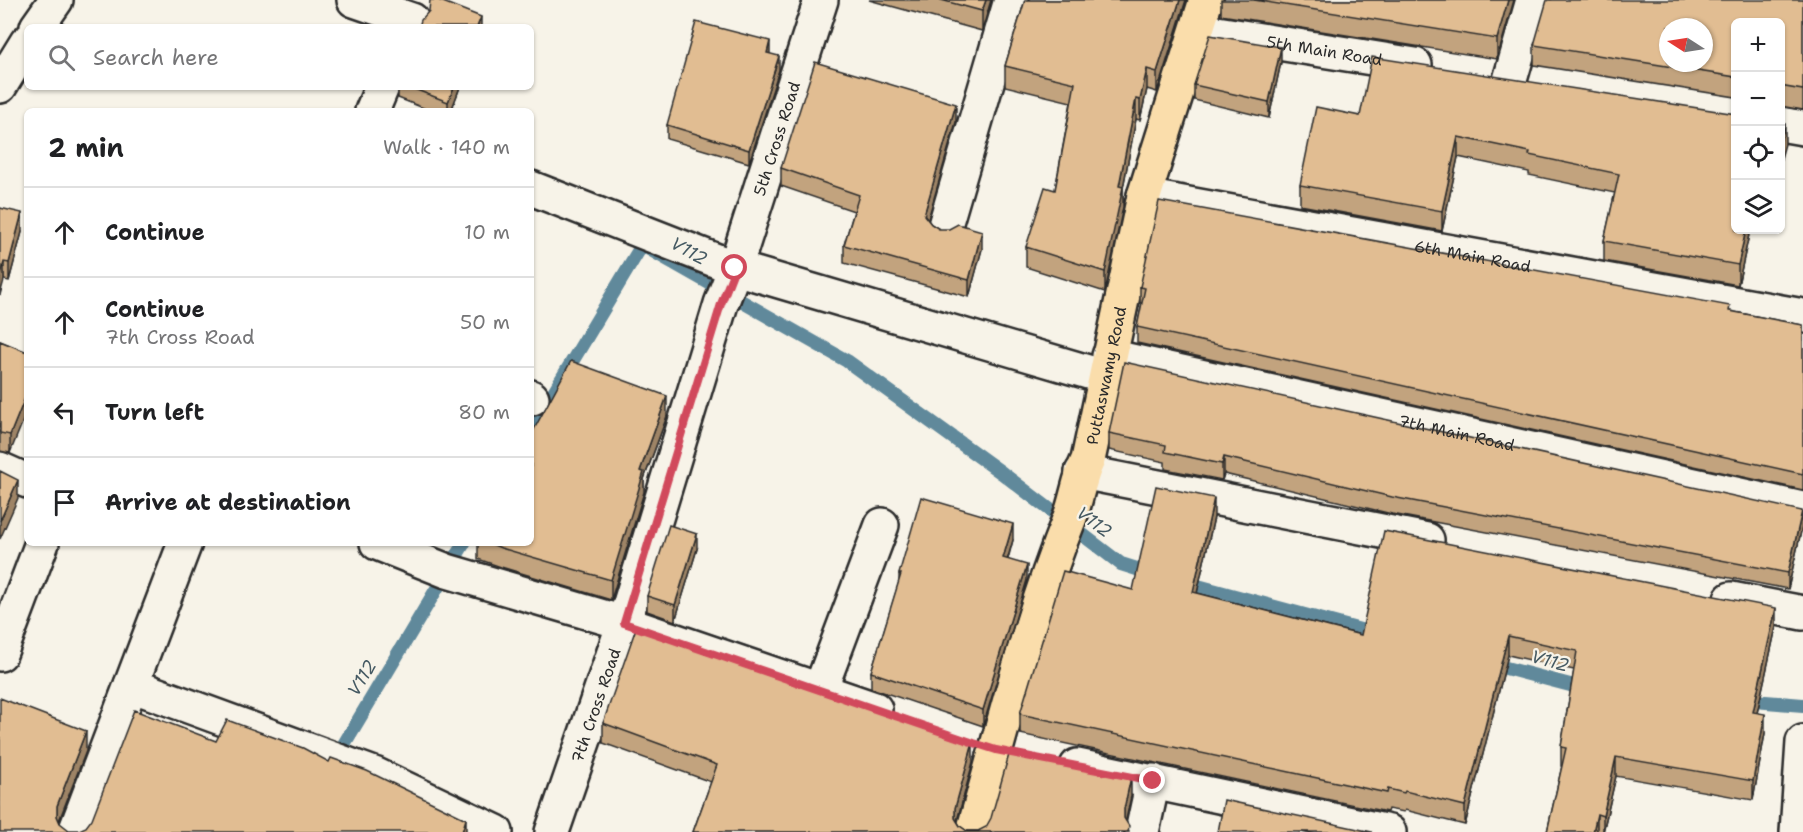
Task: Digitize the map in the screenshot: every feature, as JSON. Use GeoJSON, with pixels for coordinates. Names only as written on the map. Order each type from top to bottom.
{"type":"FeatureCollection","features":[{"type":"Feature","properties":{"kind":"main road","name":"Puttaswamy Road"},"geometry":{"type":"LineString","coordinates":[[973,832],[1049,568],[1071,513],[1082,472],[1088,460],[1144,196],[1202,15]]}},
{"type":"Feature","properties":{"kind":"street"},"geometry":{"type":"LineString","coordinates":[[39,24],[56,0]]}},
{"type":"Feature","properties":{"kind":"street"},"geometry":{"type":"LineString","coordinates":[[354,0],[414,16]]}},
{"type":"Feature","properties":{"kind":"street","name":"5th Cross Road"},"geometry":{"type":"LineString","coordinates":[[729,283],[820,0]]}},
{"type":"Feature","properties":{"kind":"street"},"geometry":{"type":"LineString","coordinates":[[944,229],[1011,0]]}},
{"type":"Feature","properties":{"kind":"street"},"geometry":{"type":"LineString","coordinates":[[1510,80],[1533,0]]}},
{"type":"Feature","properties":{"kind":"street","name":"5th Main Road"},"geometry":{"type":"LineString","coordinates":[[1202,15],[1441,69]]}},
{"type":"Feature","properties":{"kind":"street"},"geometry":{"type":"LineString","coordinates":[[0,86],[24,47]]}},
{"type":"Feature","properties":{"kind":"street"},"geometry":{"type":"LineString","coordinates":[[1475,74],[1544,85]]}},
{"type":"Feature","properties":{"kind":"street"},"geometry":{"type":"LineString","coordinates":[[373,108],[381,90]]}},
{"type":"Feature","properties":{"kind":"street"},"geometry":{"type":"LineString","coordinates":[[1785,125],[1803,128]]}},
{"type":"Feature","properties":{"kind":"street","name":"7th Main Road"},"geometry":{"type":"LineString","coordinates":[[534,189],[729,283],[1107,366],[1803,509]]}},
{"type":"Feature","properties":{"kind":"street","name":"6th Main Road"},"geometry":{"type":"LineString","coordinates":[[1144,196],[1803,316]]}},
{"type":"Feature","properties":{"kind":"street","name":"7th Cross Road"},"geometry":{"type":"LineString","coordinates":[[552,832],[624,623],[729,283]]}},
{"type":"Feature","properties":{"kind":"street"},"geometry":{"type":"LineString","coordinates":[[0,469],[24,480]]}},
{"type":"Feature","properties":{"kind":"street"},"geometry":{"type":"LineString","coordinates":[[1082,472],[1450,544]]}},
{"type":"Feature","properties":{"kind":"street"},"geometry":{"type":"LineString","coordinates":[[819,690],[882,525]]}},
{"type":"Feature","properties":{"kind":"street"},"geometry":{"type":"LineString","coordinates":[[0,654],[41,546]]}},
{"type":"Feature","properties":{"kind":"street"},"geometry":{"type":"LineString","coordinates":[[75,832],[184,546]]}},
{"type":"Feature","properties":{"kind":"street"},"geometry":{"type":"LineString","coordinates":[[384,546],[447,571],[624,623],[908,721]]}},
{"type":"Feature","properties":{"kind":"street"},"geometry":{"type":"LineString","coordinates":[[1697,592],[1803,613]]}},
{"type":"Feature","properties":{"kind":"street"},"geometry":{"type":"LineString","coordinates":[[131,685],[374,774],[496,832]]}},
{"type":"Feature","properties":{"kind":"street"},"geometry":{"type":"LineString","coordinates":[[963,740],[996,750],[1153,781],[1327,826],[1389,832]]}},
{"type":"Feature","properties":{"kind":"street"},"geometry":{"type":"LineString","coordinates":[[1798,820],[1803,742]]}},
{"type":"Feature","properties":{"kind":"street"},"geometry":{"type":"LineString","coordinates":[[1142,832],[1153,781]]}},
{"type":"Feature","properties":{"kind":"building"},"geometry":{"type":"Polygon","coordinates":[[[430,0],[438,0],[481,17],[478,24],[420,24],[429,11],[430,0]]]}},
{"type":"Feature","properties":{"kind":"building"},"geometry":{"type":"Polygon","coordinates":[[[941,0],[986,0],[982,11],[941,0]]]}},
{"type":"Feature","properties":{"kind":"building"},"geometry":{"type":"Polygon","coordinates":[[[1025,0],[1180,0],[1157,72],[1147,69],[1140,100],[1136,99],[1119,186],[1123,187],[1105,272],[1026,247],[1045,187],[1055,190],[1075,83],[1005,66],[1025,0]]]}},
{"type":"Feature","properties":{"kind":"building"},"geometry":{"type":"Polygon","coordinates":[[[1254,0],[1508,0],[1497,39],[1254,0]]]}},
{"type":"Feature","properties":{"kind":"building"},"geometry":{"type":"Polygon","coordinates":[[[1547,0],[1803,0],[1803,90],[1785,87],[1785,18],[1731,18],[1731,76],[1704,72],[1713,72],[1713,18],[1659,18],[1659,65],[1534,45],[1547,0]]]}},
{"type":"Feature","properties":{"kind":"building"},"geometry":{"type":"Polygon","coordinates":[[[696,22],[770,41],[767,53],[779,56],[749,150],[667,125],[696,22]]]}},
{"type":"Feature","properties":{"kind":"building"},"geometry":{"type":"Polygon","coordinates":[[[1210,35],[1281,47],[1269,102],[1194,85],[1210,35]]]}},
{"type":"Feature","properties":{"kind":"building"},"geometry":{"type":"Polygon","coordinates":[[[1372,57],[1731,113],[1731,234],[1745,234],[1738,265],[1604,241],[1619,174],[1458,137],[1442,211],[1300,185],[1316,107],[1360,116],[1372,57]]]}},
{"type":"Feature","properties":{"kind":"building"},"geometry":{"type":"Polygon","coordinates":[[[815,62],[956,104],[924,215],[931,224],[939,229],[949,229],[958,224],[982,231],[969,280],[844,245],[859,195],[781,168],[815,62]]]}},
{"type":"Feature","properties":{"kind":"building"},"geometry":{"type":"Polygon","coordinates":[[[417,90],[453,90],[448,102],[417,90]]]}},
{"type":"Feature","properties":{"kind":"building"},"geometry":{"type":"Polygon","coordinates":[[[1159,201],[1730,306],[1729,311],[1803,325],[1803,474],[1137,327],[1145,288],[1140,287],[1159,201]]]}},
{"type":"Feature","properties":{"kind":"building"},"geometry":{"type":"Polygon","coordinates":[[[0,208],[22,213],[9,263],[4,262],[0,277],[0,208]]]}},
{"type":"Feature","properties":{"kind":"building"},"geometry":{"type":"Polygon","coordinates":[[[0,341],[24,351],[24,400],[10,435],[0,433],[0,341]]]}},
{"type":"Feature","properties":{"kind":"building"},"geometry":{"type":"Polygon","coordinates":[[[571,361],[667,396],[640,471],[644,472],[611,580],[496,546],[534,546],[534,429],[571,361]]]}},
{"type":"Feature","properties":{"kind":"building"},"geometry":{"type":"Polygon","coordinates":[[[1124,362],[1802,511],[1788,573],[1392,497],[1224,457],[1222,464],[1165,452],[1166,445],[1109,433],[1124,362]]]}},
{"type":"Feature","properties":{"kind":"building"},"geometry":{"type":"Polygon","coordinates":[[[0,471],[18,480],[0,521],[0,471]]]}},
{"type":"Feature","properties":{"kind":"building"},"geometry":{"type":"Polygon","coordinates":[[[1156,486],[1214,498],[1193,592],[1361,635],[1384,531],[1776,608],[1753,712],[1765,714],[1753,781],[1616,757],[1603,816],[1597,814],[1593,832],[1547,832],[1566,748],[1561,747],[1577,651],[1508,636],[1465,806],[1405,791],[1404,793],[1388,789],[1387,793],[1020,714],[1063,571],[1133,590],[1156,486]]]}},
{"type":"Feature","properties":{"kind":"building"},"geometry":{"type":"Polygon","coordinates":[[[921,497],[1013,524],[1003,558],[1027,565],[983,710],[871,672],[901,574],[899,574],[921,497]]]}},
{"type":"Feature","properties":{"kind":"building"},"geometry":{"type":"Polygon","coordinates":[[[669,525],[697,534],[675,605],[647,596],[669,525]]]}},
{"type":"Feature","properties":{"kind":"building"},"geometry":{"type":"Polygon","coordinates":[[[636,628],[973,743],[955,808],[955,818],[967,831],[978,831],[986,827],[991,818],[1010,751],[1131,777],[1124,809],[1124,818],[1129,826],[1128,832],[693,832],[717,765],[603,723],[636,628]]]}},
{"type":"Feature","properties":{"kind":"building"},"geometry":{"type":"Polygon","coordinates":[[[0,698],[86,731],[57,806],[60,823],[69,830],[86,827],[92,819],[134,710],[216,741],[227,720],[303,748],[329,762],[331,758],[367,771],[466,819],[462,832],[0,832],[0,698]]]}},
{"type":"Feature","properties":{"kind":"building"},"geometry":{"type":"Polygon","coordinates":[[[1224,800],[1372,832],[1218,832],[1224,800]]]}},
{"type":"Feature","properties":{"kind":"waterway","name":"V112"},"geometry":{"type":"LineString","coordinates":[[534,425],[642,245],[847,361],[1002,473],[1121,564],[1156,575]]}},
{"type":"Feature","properties":{"kind":"waterway","name":"V112"},"geometry":{"type":"LineString","coordinates":[[334,761],[462,546]]}},
{"type":"Feature","properties":{"kind":"waterway","name":"V112"},"geometry":{"type":"LineString","coordinates":[[1183,582],[1379,635]]}},
{"type":"Feature","properties":{"kind":"waterway","name":"V112"},"geometry":{"type":"LineString","coordinates":[[1487,663],[1574,686],[1588,687]]}},
{"type":"Feature","properties":{"kind":"waterway","name":"V112"},"geometry":{"type":"LineString","coordinates":[[1742,700],[1803,705]]}},
{"type":"Feature","properties":{"kind":"route"},"geometry":{"type":"LineString","coordinates":[[735,268],[721,304],[624,623],[996,750],[1153,781]]}}]}
